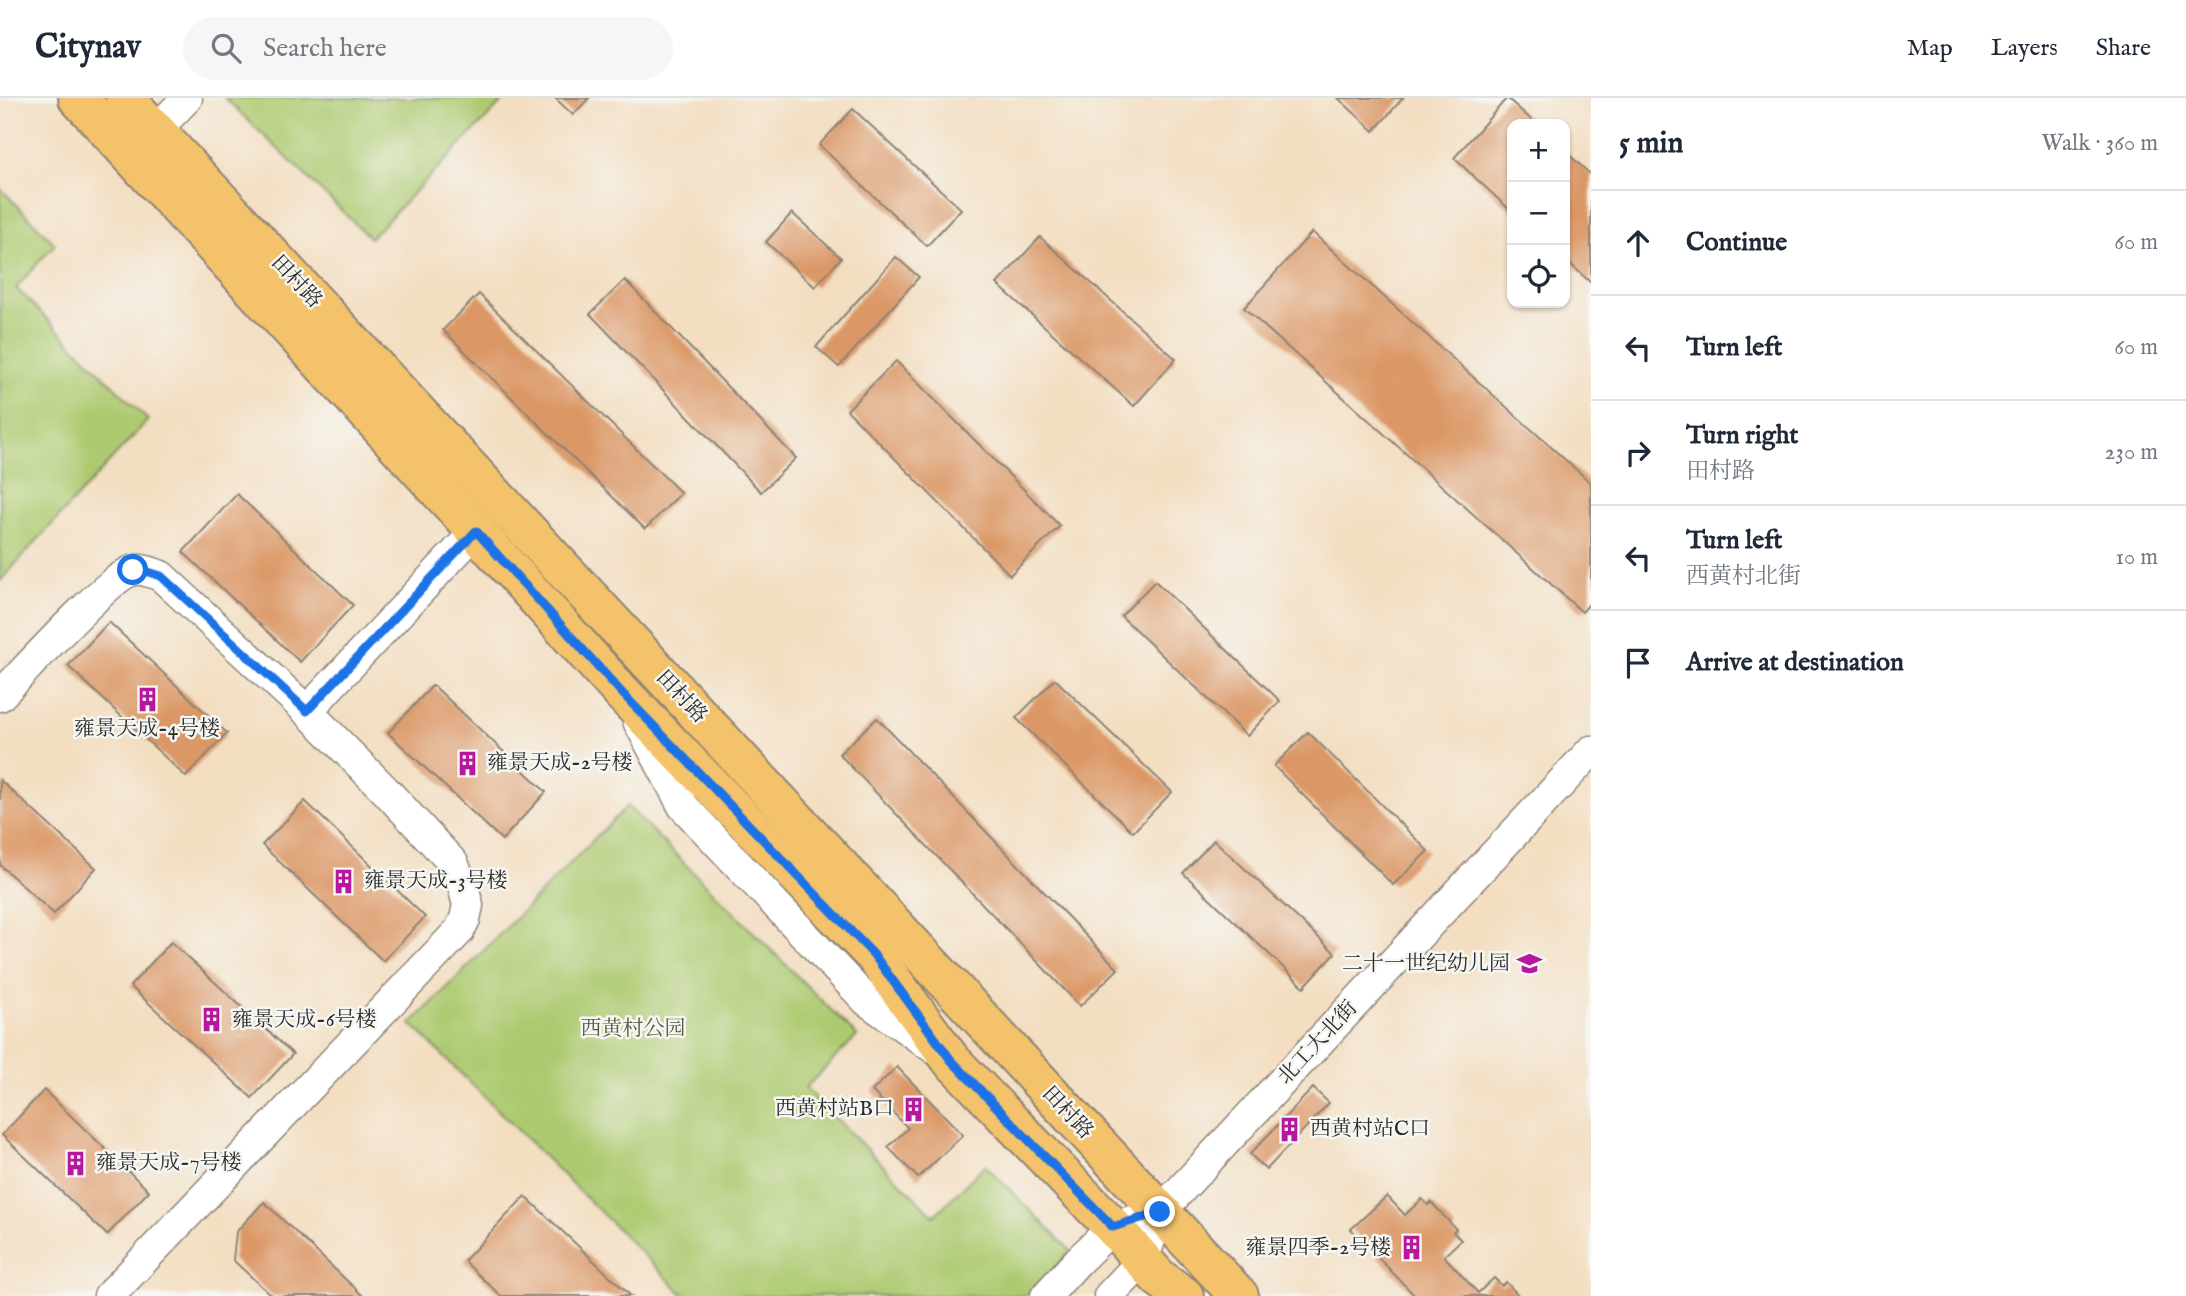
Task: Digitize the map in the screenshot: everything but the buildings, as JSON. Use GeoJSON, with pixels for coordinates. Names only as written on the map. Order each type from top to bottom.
{"type":"FeatureCollection","features":[{"type":"Feature","properties":{"kind":"main road","name":"田村路"},"geometry":{"type":"LineString","coordinates":[[78,98],[622,693],[874,955],[951,1060],[1164,1283]]}},
{"type":"Feature","properties":{"kind":"main road","name":"田村路"},"geometry":{"type":"LineString","coordinates":[[125,98],[1239,1296]]}},
{"type":"Feature","properties":{"kind":"street"},"geometry":{"type":"LineString","coordinates":[[155,131],[187,98]]}},
{"type":"Feature","properties":{"kind":"street"},"geometry":{"type":"LineString","coordinates":[[307,711],[476,531]]}},
{"type":"Feature","properties":{"kind":"street"},"geometry":{"type":"LineString","coordinates":[[0,696],[105,589],[133,570],[161,576],[307,711],[386,791],[453,863],[468,905],[459,931],[109,1296]]}},
{"type":"Feature","properties":{"kind":"street","name":"北工大北街"},"geometry":{"type":"LineString","coordinates":[[1160,1212],[1591,751]]}},
{"type":"Feature","properties":{"kind":"street"},"geometry":{"type":"LineString","coordinates":[[1046,1296],[1077,1261],[1113,1227],[1160,1212],[1164,1283],[1109,1296]]}},
{"type":"Feature","properties":{"kind":"green space"},"geometry":{"type":"Polygon","coordinates":[[[225,98],[506,98],[370,238],[225,98]]]}},
{"type":"Feature","properties":{"kind":"green space"},"geometry":{"type":"Polygon","coordinates":[[[0,188],[55,244],[16,288],[148,420],[0,581],[0,188]]]}},
{"type":"Feature","properties":{"kind":"green space","name":"西黄村公园"},"geometry":{"type":"Polygon","coordinates":[[[627,806],[857,1036],[805,1088],[934,1216],[985,1165],[1071,1251],[1026,1296],[685,1296],[411,1024],[627,806]]]}},
{"type":"Feature","properties":{"kind":"place","name":"雍景天成-4号楼"},"geometry":{"type":"Point","coordinates":[147,700]}},
{"type":"Feature","properties":{"kind":"place","name":"雍景天成-2号楼"},"geometry":{"type":"Point","coordinates":[467,763]}},
{"type":"Feature","properties":{"kind":"place","name":"雍景天成-3号楼"},"geometry":{"type":"Point","coordinates":[344,881]}},
{"type":"Feature","properties":{"kind":"place","name":"二十一世纪幼儿园"},"geometry":{"type":"Point","coordinates":[1530,964]}},
{"type":"Feature","properties":{"kind":"place","name":"雍景天成-6号楼"},"geometry":{"type":"Point","coordinates":[212,1020]}},
{"type":"Feature","properties":{"kind":"place","name":"西黄村站B口"},"geometry":{"type":"Point","coordinates":[914,1109]}},
{"type":"Feature","properties":{"kind":"place","name":"西黄村站C口"},"geometry":{"type":"Point","coordinates":[1290,1129]}},
{"type":"Feature","properties":{"kind":"place","name":"雍景天成-7号楼"},"geometry":{"type":"Point","coordinates":[76,1163]}},
{"type":"Feature","properties":{"kind":"place","name":"雍景四季-2号楼"},"geometry":{"type":"Point","coordinates":[1411,1248]}},
{"type":"Feature","properties":{"kind":"route"},"geometry":{"type":"LineString","coordinates":[[133,570],[161,576],[307,711],[476,531],[622,693],[874,955],[951,1060],[1113,1227],[1160,1212]]}}]}
